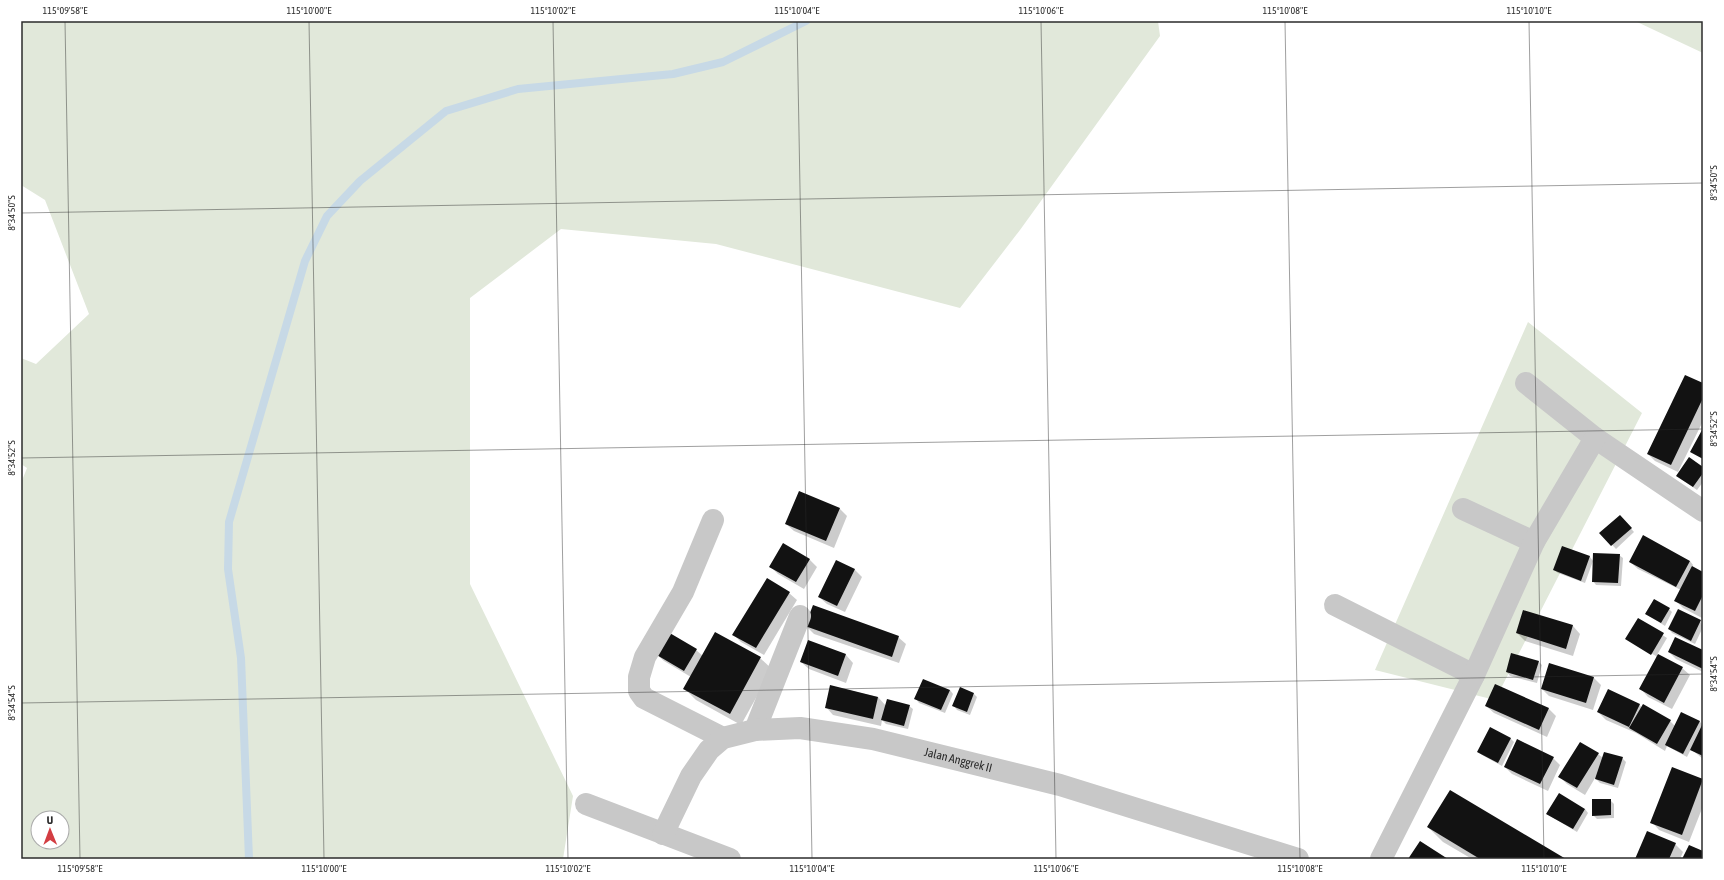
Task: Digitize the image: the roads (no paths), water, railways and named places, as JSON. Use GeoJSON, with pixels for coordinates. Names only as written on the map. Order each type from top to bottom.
{"type":"FeatureCollection","features":[{"type":"Feature","properties":{"kind":"street"},"geometry":{"type":"LineString","coordinates":[[1526,383],[1595,438],[1703,510]]}},
{"type":"Feature","properties":{"kind":"street"},"geometry":{"type":"LineString","coordinates":[[1381,859],[1474,675],[1534,542],[1595,438]]}},
{"type":"Feature","properties":{"kind":"street"},"geometry":{"type":"LineString","coordinates":[[1463,509],[1534,542]]}},
{"type":"Feature","properties":{"kind":"street"},"geometry":{"type":"LineString","coordinates":[[713,520],[683,592],[644,657],[639,677],[639,691],[644,698],[723,738]]}},
{"type":"Feature","properties":{"kind":"street"},"geometry":{"type":"LineString","coordinates":[[1335,605],[1474,675]]}},
{"type":"Feature","properties":{"kind":"street"},"geometry":{"type":"LineString","coordinates":[[755,730],[800,616]]}},
{"type":"Feature","properties":{"kind":"street","name":"Jalan Anggrek II"},"geometry":{"type":"LineString","coordinates":[[663,834],[691,776],[709,750],[723,738],[755,730],[800,728],[873,739],[1060,785],[1298,859]]}},
{"type":"Feature","properties":{"kind":"street"},"geometry":{"type":"LineString","coordinates":[[586,804],[730,859]]}},
{"type":"Feature","properties":{"kind":"waterway"},"geometry":{"type":"LineString","coordinates":[[249,859],[241,658],[228,569],[229,522],[305,261],[327,216],[360,181],[446,111],[518,89],[673,74],[723,62],[806,21]]}}]}
